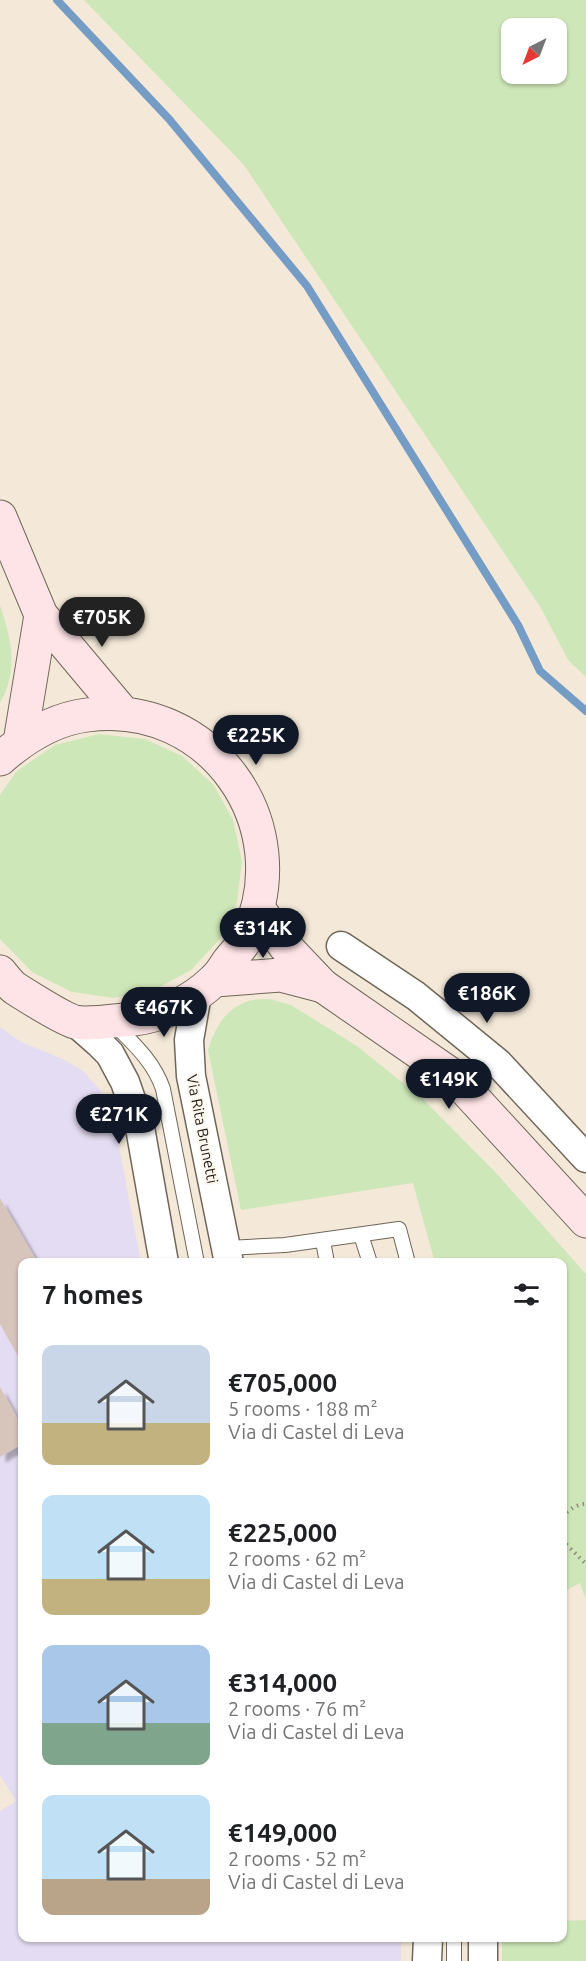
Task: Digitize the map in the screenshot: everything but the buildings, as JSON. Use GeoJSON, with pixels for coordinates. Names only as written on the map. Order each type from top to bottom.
{"type":"FeatureCollection","features":[{"type":"Feature","properties":{"kind":"street"},"geometry":{"type":"LineString","coordinates":[[0,517],[41,615],[124,714]]}},
{"type":"Feature","properties":{"kind":"street"},"geometry":{"type":"LineString","coordinates":[[10,750],[41,615]]}},
{"type":"Feature","properties":{"kind":"street"},"geometry":{"type":"LineString","coordinates":[[10,750],[52,724],[87,714],[124,714],[161,722],[195,740],[224,765],[246,796],[259,832],[263,870],[258,908],[246,939],[206,987],[171,1009],[141,1018],[75,1022]]}},
{"type":"Feature","properties":{"kind":"street"},"geometry":{"type":"LineString","coordinates":[[258,908],[285,946],[322,986],[453,1076],[586,1221]]}},
{"type":"Feature","properties":{"kind":"street"},"geometry":{"type":"LineString","coordinates":[[341,946],[416,996],[498,1063],[586,1158]]}},
{"type":"Feature","properties":{"kind":"street"},"geometry":{"type":"LineString","coordinates":[[0,972],[14,987],[75,1022],[110,1054],[125,1082],[139,1122],[163,1258]]}},
{"type":"Feature","properties":{"kind":"street"},"geometry":{"type":"LineString","coordinates":[[206,987],[280,975],[322,986]]}},
{"type":"Feature","properties":{"kind":"street","name":"Via Rita Brunetti"},"geometry":{"type":"LineString","coordinates":[[206,987],[189,1040],[191,1076],[228,1255]]}},
{"type":"Feature","properties":{"kind":"street"},"geometry":{"type":"LineString","coordinates":[[427,1961],[428,1942]]}},
{"type":"Feature","properties":{"kind":"street"},"geometry":{"type":"LineString","coordinates":[[483,1942],[483,1961]]}},
{"type":"Feature","properties":{"kind":"lane","name":"Via Rita Brunetti"},"geometry":{"type":"LineString","coordinates":[[111,1021],[158,1073],[196,1258]]}},
{"type":"Feature","properties":{"kind":"lane"},"geometry":{"type":"LineString","coordinates":[[228,1255],[399,1229],[407,1258]]}},
{"type":"Feature","properties":{"kind":"lane"},"geometry":{"type":"LineString","coordinates":[[361,1235],[368,1258]]}},
{"type":"Feature","properties":{"kind":"lane"},"geometry":{"type":"LineString","coordinates":[[323,1241],[326,1258]]}},
{"type":"Feature","properties":{"kind":"lane"},"geometry":{"type":"LineString","coordinates":[[454,1942],[454,1961]]}},
{"type":"Feature","properties":{"kind":"path"},"geometry":{"type":"LineString","coordinates":[[567,1512],[581,1504],[586,1504]]}},
{"type":"Feature","properties":{"kind":"path"},"geometry":{"type":"LineString","coordinates":[[567,1545],[586,1564]]}},
{"type":"Feature","properties":{"kind":"shaded area"},"geometry":{"type":"Polygon","coordinates":[[[0,1027],[21,1042],[63,1059],[83,1071],[100,1090],[115,1125],[140,1258],[18,1258],[18,1942],[401,1942],[401,1961],[0,1961],[0,1811],[16,1801],[0,1775],[0,1027]]]}},
{"type":"Feature","properties":{"kind":"green space"},"geometry":{"type":"Polygon","coordinates":[[[84,0],[586,0],[586,677],[568,660],[541,608],[244,165],[84,0]]]}},
{"type":"Feature","properties":{"kind":"green space"},"geometry":{"type":"Polygon","coordinates":[[[0,605],[10,642],[11,666],[10,678],[0,703],[0,605]]]}},
{"type":"Feature","properties":{"kind":"green space"},"geometry":{"type":"Polygon","coordinates":[[[99,734],[145,739],[182,756],[213,784],[233,820],[242,861],[237,902],[219,940],[191,970],[154,990],[114,998],[72,992],[32,972],[0,939],[0,795],[17,771],[55,745],[99,734]]]}},
{"type":"Feature","properties":{"kind":"green space"},"geometry":{"type":"Polygon","coordinates":[[[258,999],[270,999],[291,1005],[357,1046],[424,1100],[499,1176],[586,1274],[586,1600],[580,1583],[567,1590],[567,1258],[434,1258],[413,1183],[241,1210],[208,1050],[217,1028],[231,1010],[258,999]]]}},
{"type":"Feature","properties":{"kind":"green space"},"geometry":{"type":"Polygon","coordinates":[[[586,1920],[586,1961],[502,1961],[502,1942],[567,1942],[567,1921],[586,1920]]]}},
{"type":"Feature","properties":{"kind":"waterway"},"geometry":{"type":"LineString","coordinates":[[57,0],[169,119],[307,286],[518,625],[540,671],[586,711]]}}]}
